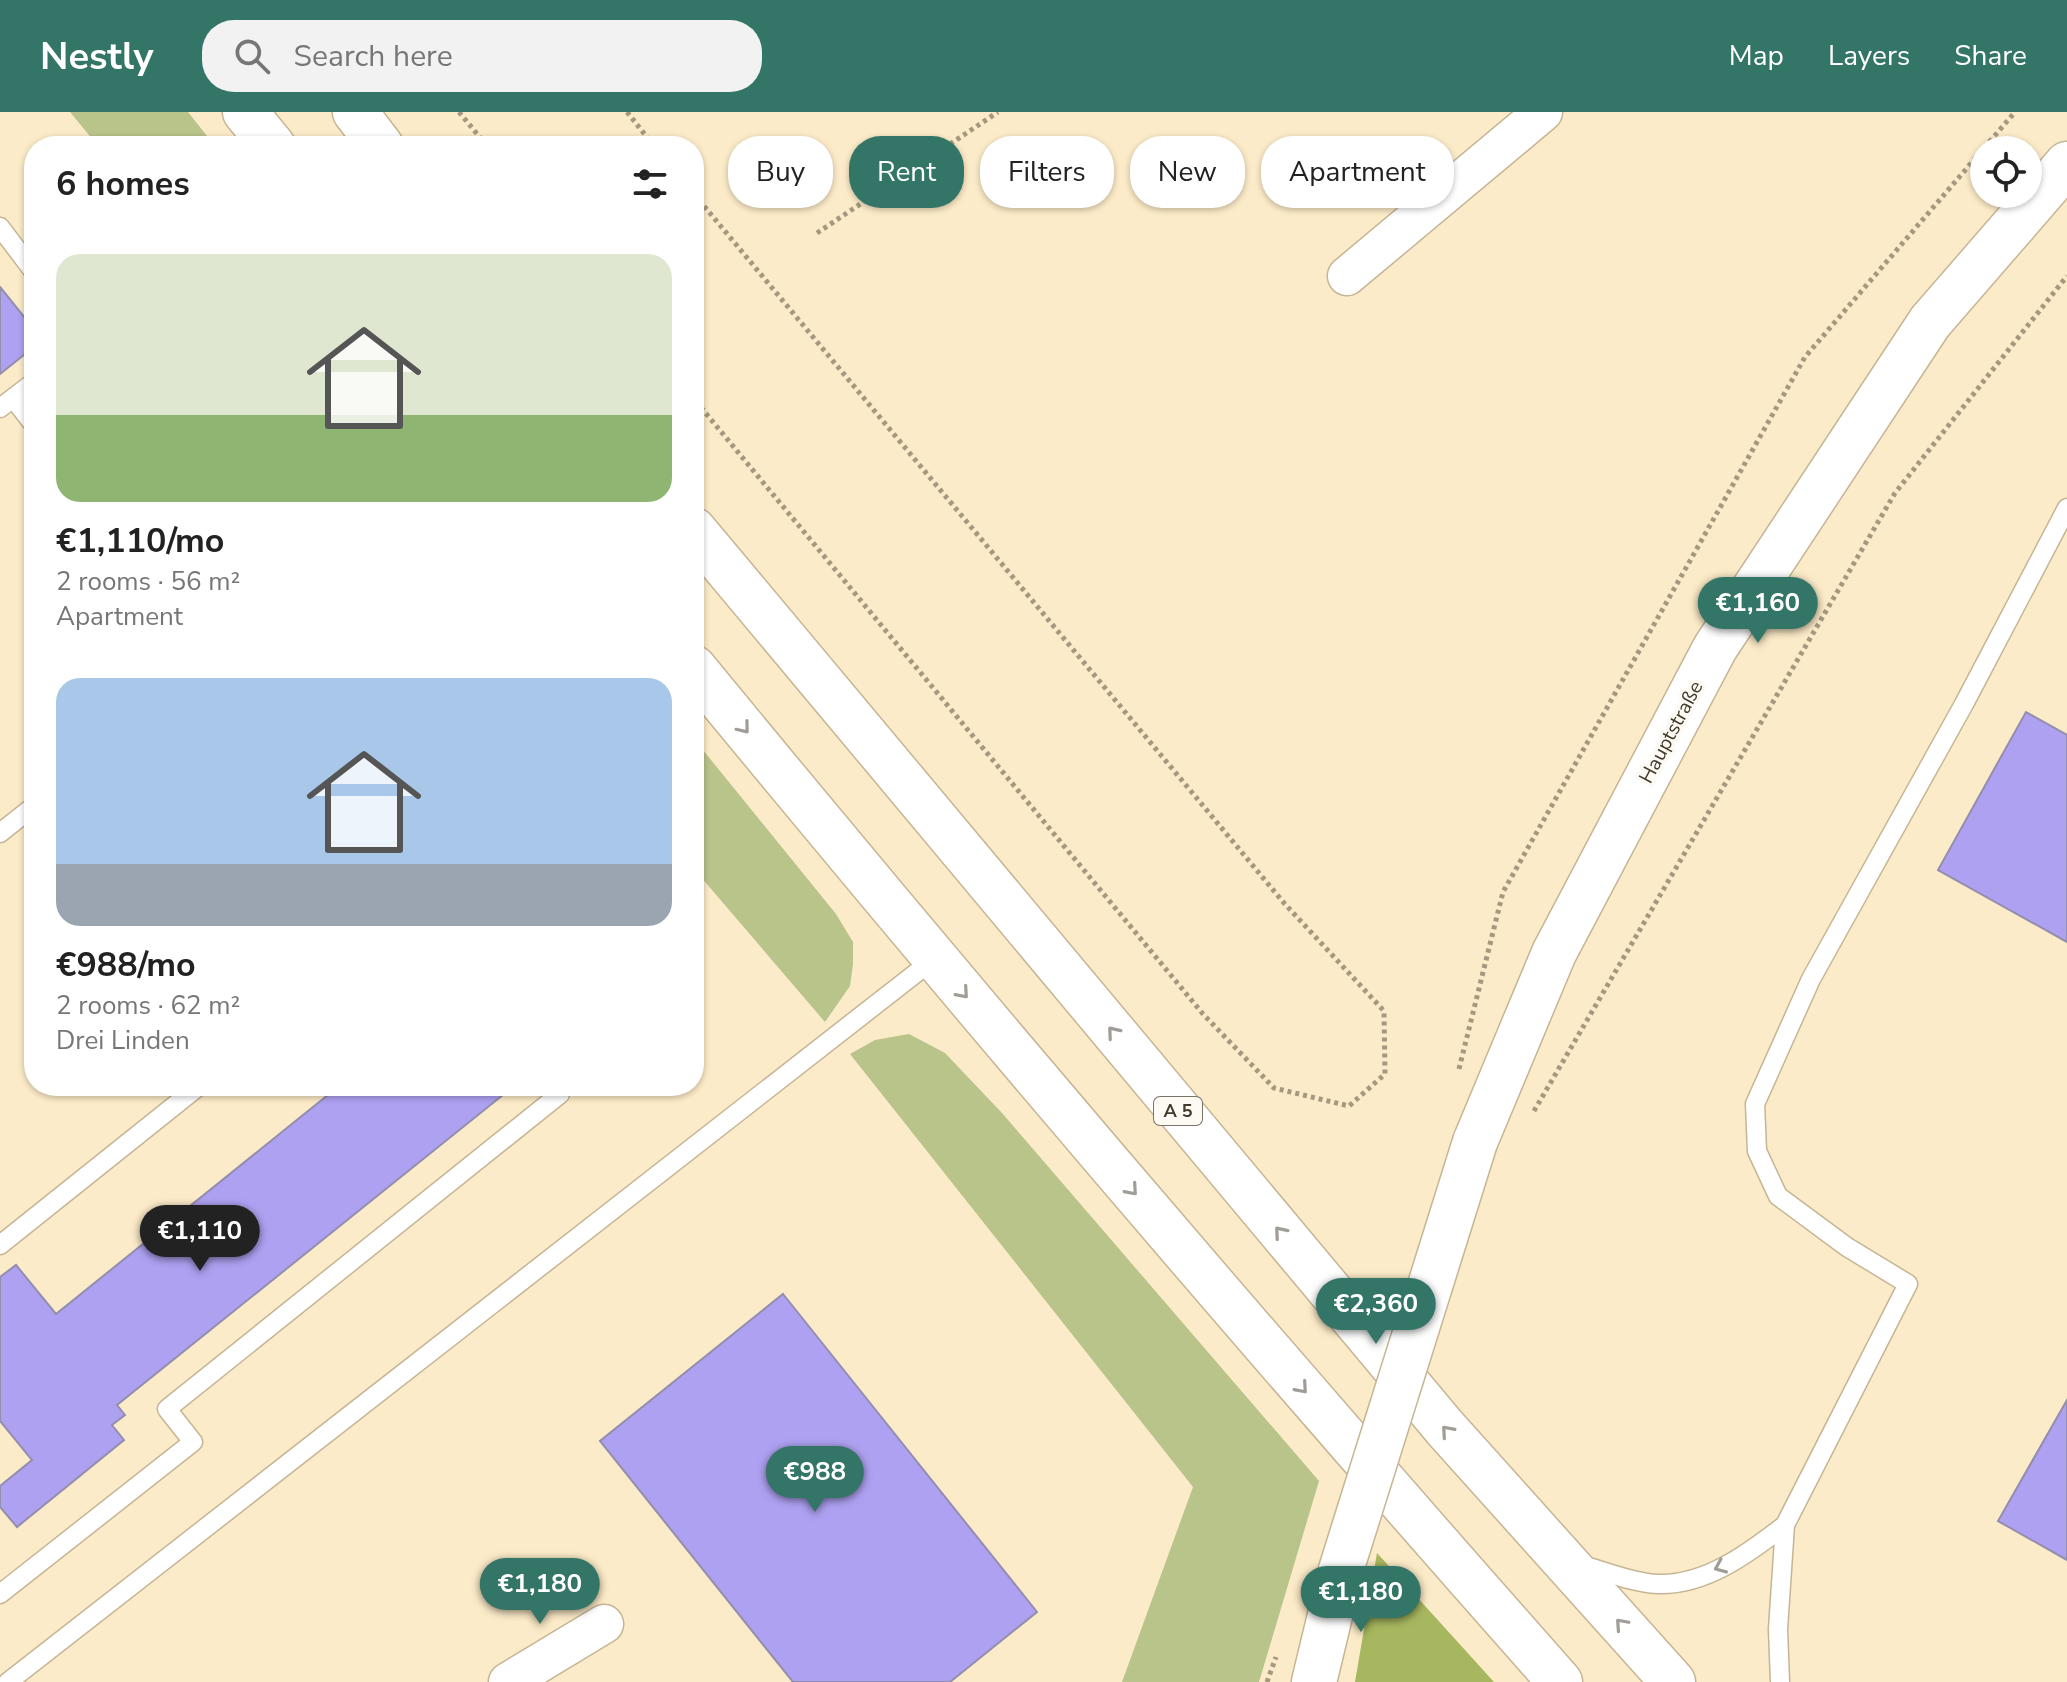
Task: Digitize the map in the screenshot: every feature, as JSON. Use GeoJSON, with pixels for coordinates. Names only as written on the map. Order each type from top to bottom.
{"type":"FeatureCollection","features":[{"type":"Feature","properties":{"kind":"main road"},"geometry":{"type":"LineString","coordinates":[[245,112],[265,136]]}},
{"type":"Feature","properties":{"kind":"main road"},"geometry":{"type":"LineString","coordinates":[[355,112],[373,136]]}},
{"type":"Feature","properties":{"kind":"main road","name":"Hauptstraße"},"geometry":{"type":"LineString","coordinates":[[1314,1682],[1341,1570],[1475,1142],[1554,953],[1715,648],[1930,322],[2067,164]]}},
{"type":"Feature","properties":{"kind":"main road","name":"A 5"},"geometry":{"type":"LineString","coordinates":[[704,542],[1445,1428],[1673,1682]]}},
{"type":"Feature","properties":{"kind":"main road"},"geometry":{"type":"LineString","coordinates":[[704,680],[934,959],[1375,1473],[1560,1682]]}},
{"type":"Feature","properties":{"kind":"street"},"geometry":{"type":"LineString","coordinates":[[1347,276],[1543,112]]}},
{"type":"Feature","properties":{"kind":"street"},"geometry":{"type":"LineString","coordinates":[[508,1682],[604,1624]]}},
{"type":"Feature","properties":{"kind":"lane"},"geometry":{"type":"LineString","coordinates":[[0,227],[24,259]]}},
{"type":"Feature","properties":{"kind":"lane"},"geometry":{"type":"LineString","coordinates":[[24,390],[6,403],[24,417]]}},
{"type":"Feature","properties":{"kind":"lane"},"geometry":{"type":"LineString","coordinates":[[1780,1682],[1778,1629],[1785,1525],[1908,1284],[1847,1247],[1778,1196],[1757,1151],[1755,1104],[1811,979],[1964,704],[2067,508]]}},
{"type":"Feature","properties":{"kind":"lane"},"geometry":{"type":"LineString","coordinates":[[0,833],[24,814]]}},
{"type":"Feature","properties":{"kind":"lane"},"geometry":{"type":"LineString","coordinates":[[8,1682],[934,959]]}},
{"type":"Feature","properties":{"kind":"lane"},"geometry":{"type":"LineString","coordinates":[[0,1245],[186,1096]]}},
{"type":"Feature","properties":{"kind":"lane"},"geometry":{"type":"LineString","coordinates":[[0,1594],[193,1442],[167,1409],[558,1096]]}},
{"type":"Feature","properties":{"kind":"lane"},"geometry":{"type":"LineString","coordinates":[[1563,1560],[1657,1584],[1698,1577],[1743,1558],[1785,1525]]}},
{"type":"Feature","properties":{"kind":"path"},"geometry":{"type":"LineString","coordinates":[[459,112],[479,136]]}},
{"type":"Feature","properties":{"kind":"path"},"geometry":{"type":"LineString","coordinates":[[627,112],[646,136]]}},
{"type":"Feature","properties":{"kind":"path"},"geometry":{"type":"LineString","coordinates":[[817,233],[998,112]]}},
{"type":"Feature","properties":{"kind":"path"},"geometry":{"type":"LineString","coordinates":[[1459,1071],[1503,892],[1805,357],[2015,112]]}},
{"type":"Feature","properties":{"kind":"path"},"geometry":{"type":"LineString","coordinates":[[704,206],[1284,903],[1384,1011],[1385,1074],[1349,1106],[1274,1088],[1203,1014],[704,411]]}},
{"type":"Feature","properties":{"kind":"path"},"geometry":{"type":"LineString","coordinates":[[1533,1113],[1895,493],[2067,276]]}},
{"type":"Feature","properties":{"kind":"green space"},"geometry":{"type":"Polygon","coordinates":[[[70,112],[188,112],[207,136],[90,136],[70,112]]]}},
{"type":"Feature","properties":{"kind":"green space"},"geometry":{"type":"Polygon","coordinates":[[[704,751],[836,914],[853,942],[850,986],[825,1022],[704,881],[704,751]]]}},
{"type":"Feature","properties":{"kind":"green space"},"geometry":{"type":"Polygon","coordinates":[[[909,1034],[945,1053],[1002,1113],[1319,1481],[1259,1682],[1122,1682],[1193,1487],[850,1054],[875,1040],[909,1034]]]}},
{"type":"Feature","properties":{"kind":"green space"},"geometry":{"type":"Polygon","coordinates":[[[1377,1553],[1494,1682],[1355,1682],[1377,1553]]]}},
{"type":"Feature","properties":{"kind":"building"},"geometry":{"type":"Polygon","coordinates":[[[0,287],[24,317],[24,355],[0,374],[0,287]]]}},
{"type":"Feature","properties":{"kind":"building"},"geometry":{"type":"Polygon","coordinates":[[[2026,712],[2067,735],[2067,942],[1938,870],[2026,712]]]}},
{"type":"Feature","properties":{"kind":"building"},"geometry":{"type":"Polygon","coordinates":[[[327,1096],[502,1096],[117,1405],[125,1415],[112,1425],[124,1440],[17,1527],[0,1507],[0,1486],[32,1460],[0,1421],[0,1277],[16,1265],[56,1314],[327,1096]]]}},
{"type":"Feature","properties":{"kind":"building"},"geometry":{"type":"Polygon","coordinates":[[[783,1294],[1037,1612],[950,1682],[793,1682],[600,1441],[783,1294]]]}},
{"type":"Feature","properties":{"kind":"building"},"geometry":{"type":"Polygon","coordinates":[[[2067,1400],[2067,1560],[1998,1521],[2067,1400]]]}}]}
